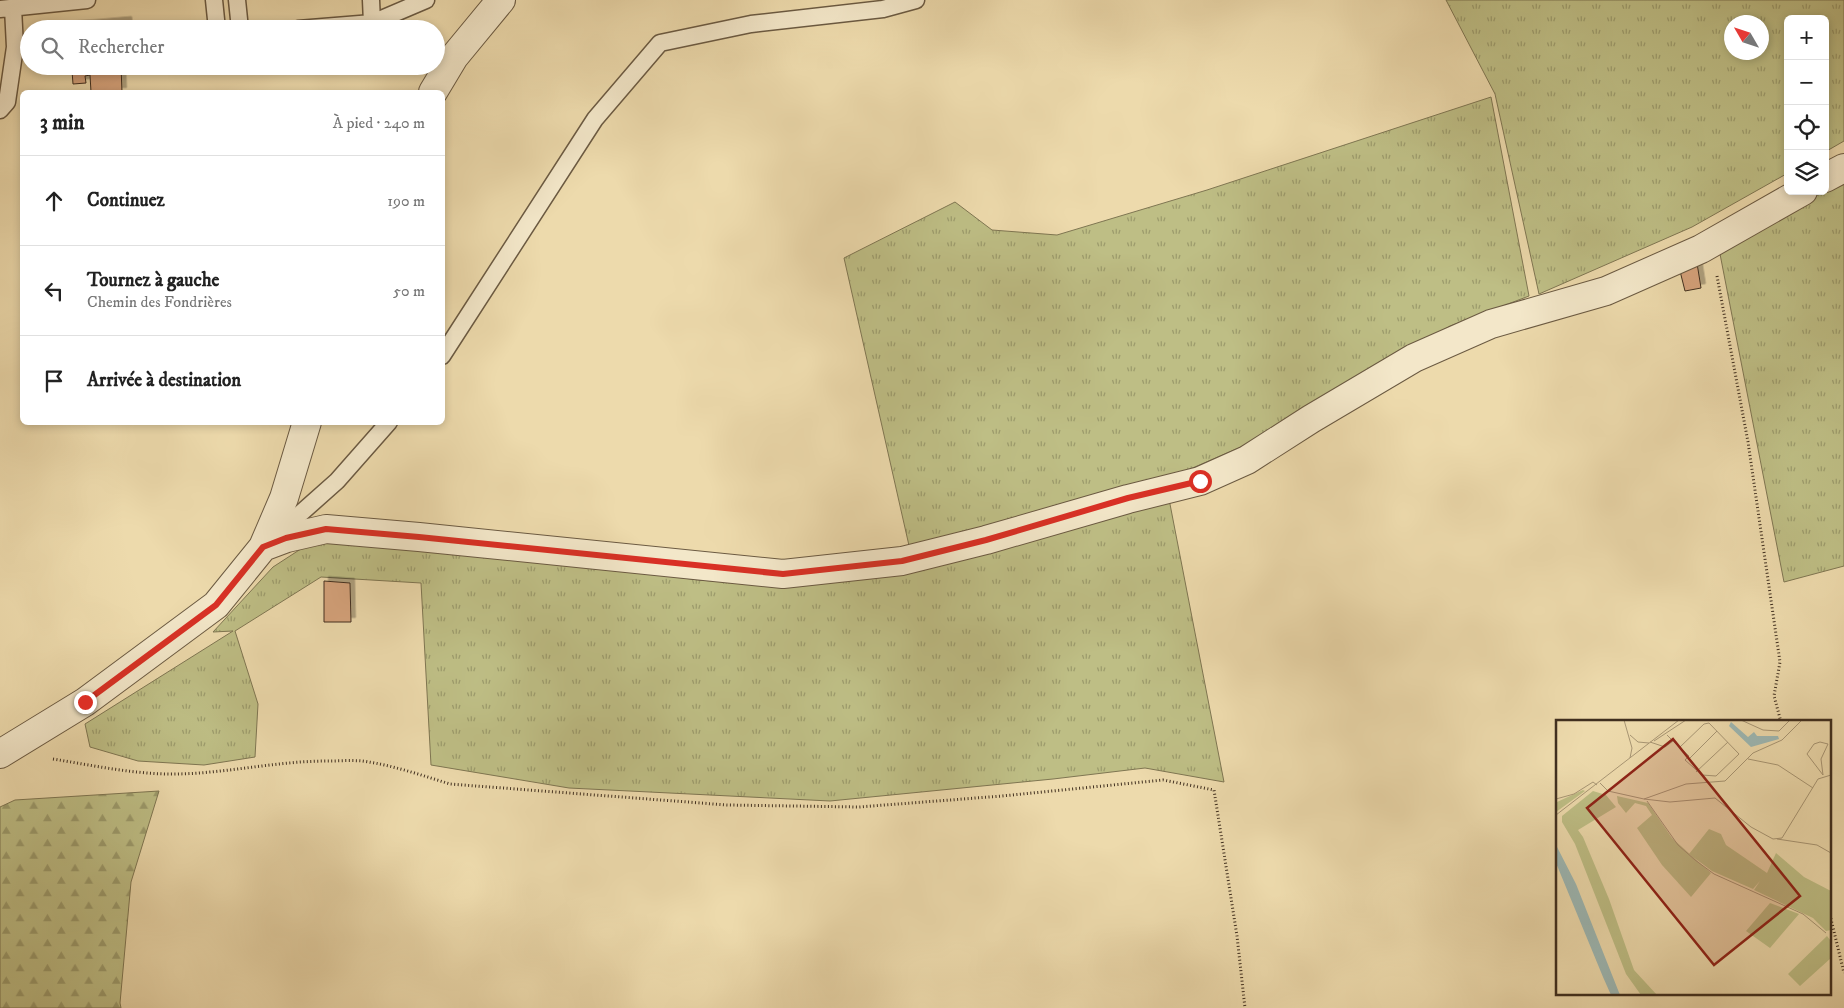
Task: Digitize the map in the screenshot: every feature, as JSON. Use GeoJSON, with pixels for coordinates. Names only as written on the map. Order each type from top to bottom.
{"type":"FeatureCollection","features":[{"type":"Feature","properties":{"kind":"street"},"geometry":{"type":"LineString","coordinates":[[445,72],[454,57],[501,0]]}},
{"type":"Feature","properties":{"kind":"street"},"geometry":{"type":"LineString","coordinates":[[434,90],[443,75]]}},
{"type":"Feature","properties":{"kind":"street"},"geometry":{"type":"LineString","coordinates":[[1829,176],[1844,168]]}},
{"type":"Feature","properties":{"kind":"street"},"geometry":{"type":"LineString","coordinates":[[263,547],[286,538],[326,529],[783,574],[902,561],[986,540],[1128,498],[1200,481],[1247,460],[1311,419],[1414,358],[1491,324],[1606,291],[1711,243],[1796,195]]}},
{"type":"Feature","properties":{"kind":"street"},"geometry":{"type":"LineString","coordinates":[[0,754],[85,702],[216,605],[263,547],[284,498],[306,425]]}},
{"type":"Feature","properties":{"kind":"lane"},"geometry":{"type":"LineString","coordinates":[[0,110],[7,102],[15,47],[6,8],[87,0]]}},
{"type":"Feature","properties":{"kind":"lane"},"geometry":{"type":"LineString","coordinates":[[214,0],[216,20]]}},
{"type":"Feature","properties":{"kind":"lane"},"geometry":{"type":"LineString","coordinates":[[237,0],[239,20]]}},
{"type":"Feature","properties":{"kind":"lane"},"geometry":{"type":"LineString","coordinates":[[371,0],[372,20]]}},
{"type":"Feature","properties":{"kind":"lane"},"geometry":{"type":"LineString","coordinates":[[379,20],[426,0]]}},
{"type":"Feature","properties":{"kind":"lane"},"geometry":{"type":"LineString","coordinates":[[445,351],[595,119],[660,43],[751,24],[883,9],[916,0]]}},
{"type":"Feature","properties":{"kind":"lane"},"geometry":{"type":"LineString","coordinates":[[263,547],[337,481],[386,425]]}},
{"type":"Feature","properties":{"kind":"path"},"geometry":{"type":"LineString","coordinates":[[1711,243],[1748,442],[1780,662],[1774,696],[1780,720]]}},
{"type":"Feature","properties":{"kind":"path"},"geometry":{"type":"LineString","coordinates":[[46,758],[114,769],[165,774],[213,772],[307,761],[361,761],[406,770],[450,784],[727,805],[859,807],[1002,796],[1163,780],[1214,790],[1237,936],[1245,1008]]}},
{"type":"Feature","properties":{"kind":"path"},"geometry":{"type":"LineString","coordinates":[[1832,923],[1844,973]]}},
{"type":"Feature","properties":{"kind":"green space"},"geometry":{"type":"Polygon","coordinates":[[[1446,0],[1844,0],[1844,141],[1829,150],[1829,15],[1784,15],[1784,175],[1692,227],[1539,294],[1495,94],[1446,0]]]}},
{"type":"Feature","properties":{"kind":"green space"},"geometry":{"type":"Polygon","coordinates":[[[1491,97],[1529,296],[1450,326],[1250,443],[1165,480],[910,550],[844,258],[955,202],[992,230],[1057,235],[1207,190],[1491,97]]]}},
{"type":"Feature","properties":{"kind":"green space"},"geometry":{"type":"Polygon","coordinates":[[[1844,179],[1844,566],[1784,582],[1720,254],[1818,195],[1829,195],[1829,188],[1844,179]]]}},
{"type":"Feature","properties":{"kind":"green space"},"geometry":{"type":"Polygon","coordinates":[[[1169,499],[1224,782],[1145,768],[830,801],[569,788],[431,765],[421,583],[321,577],[235,631],[258,704],[255,757],[204,765],[138,761],[90,747],[85,724],[233,631],[213,632],[273,567],[310,543],[361,540],[472,551],[699,580],[783,586],[1169,499]]]}},
{"type":"Feature","properties":{"kind":"green space"},"geometry":{"type":"Polygon","coordinates":[[[159,791],[131,882],[121,1008],[0,1008],[0,807],[15,800],[159,791]]]}},
{"type":"Feature","properties":{"kind":"building"},"geometry":{"type":"Polygon","coordinates":[[[72,75],[90,75],[85,76],[86,83],[73,84],[72,75]]]}},
{"type":"Feature","properties":{"kind":"building"},"geometry":{"type":"Polygon","coordinates":[[[90,75],[121,75],[122,90],[91,90],[90,75]]]}},
{"type":"Feature","properties":{"kind":"building"},"geometry":{"type":"Polygon","coordinates":[[[1697,263],[1701,288],[1685,291],[1680,271],[1697,263]]]}},
{"type":"Feature","properties":{"kind":"building"},"geometry":{"type":"Polygon","coordinates":[[[324,581],[350,583],[351,622],[324,622],[324,581]]]}},
{"type":"Feature","properties":{"kind":"route"},"geometry":{"type":"LineString","coordinates":[[85,702],[216,605],[263,547],[286,538],[326,529],[783,574],[902,561],[986,540],[1128,498],[1200,481]]}}]}
